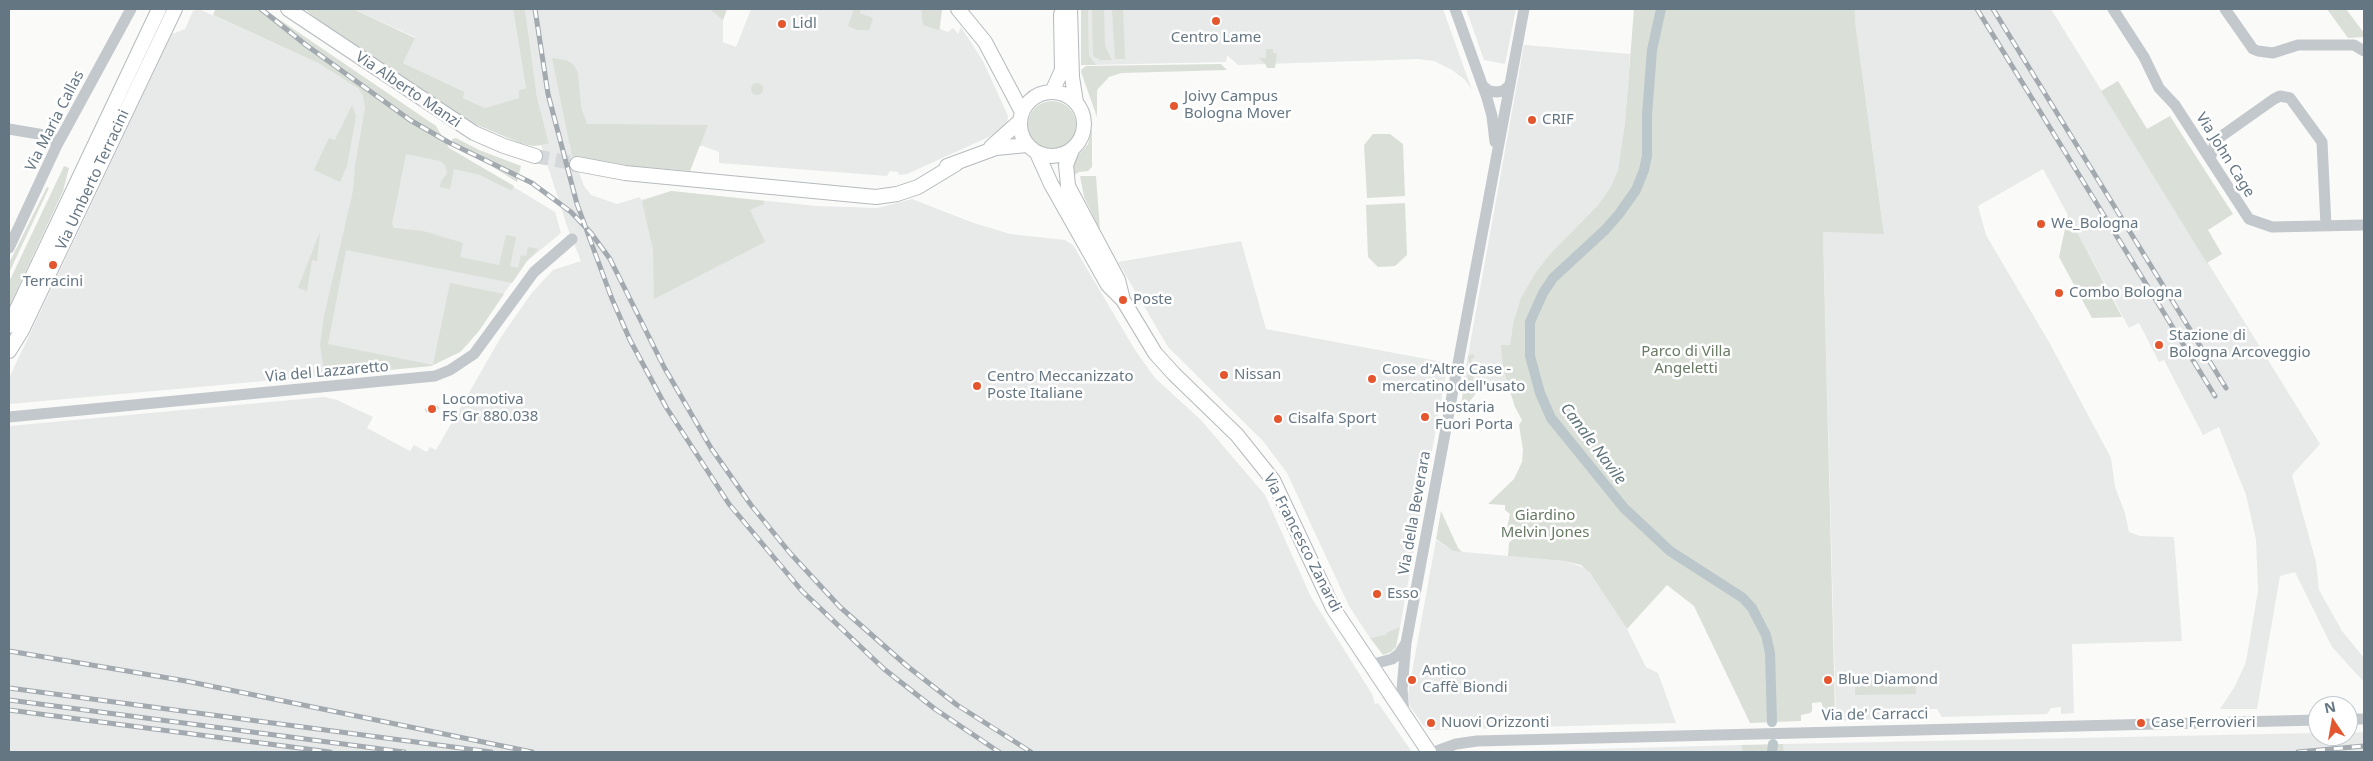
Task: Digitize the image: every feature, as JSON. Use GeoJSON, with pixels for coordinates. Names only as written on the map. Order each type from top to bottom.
{"type":"FeatureCollection","features":[{"type":"Feature","properties":{"kind":"main road","name":"Via Umberto Terracini"},"geometry":{"type":"LineString","coordinates":[[9,326],[160,9]]}},
{"type":"Feature","properties":{"kind":"main road","name":"Via Umberto Terracini"},"geometry":{"type":"LineString","coordinates":[[9,351],[22,330],[175,9]]}},
{"type":"Feature","properties":{"kind":"main road","name":"Via Alberto Manzi"},"geometry":{"type":"LineString","coordinates":[[288,9],[474,133],[504,146],[535,156]]}},
{"type":"Feature","properties":{"kind":"main road"},"geometry":{"type":"LineString","coordinates":[[958,9],[983,38],[1003,74],[1021,117],[1021,133],[1032,149]]}},
{"type":"Feature","properties":{"kind":"main road"},"geometry":{"type":"LineString","coordinates":[[986,150],[1021,117],[1029,102],[1045,93],[1062,70],[1061,9]]}},
{"type":"Feature","properties":{"kind":"main road"},"geometry":{"type":"LineString","coordinates":[[577,164],[625,172],[856,195],[895,187],[956,164],[986,150],[1008,146],[1032,149],[1056,156],[1072,150],[1079,143],[1084,129],[1084,120],[1076,102],[1072,77],[1070,9]]}},
{"type":"Feature","properties":{"kind":"main road"},"geometry":{"type":"LineString","coordinates":[[1003,74],[1020,89],[1062,94],[1076,102]]}},
{"type":"Feature","properties":{"kind":"main road","name":"Via Francesco Zanardi"},"geometry":{"type":"LineString","coordinates":[[1032,149],[1085,247],[1108,285],[1123,300],[1155,353],[1237,435],[1273,480],[1291,514],[1325,592],[1370,665],[1429,752]]}},
{"type":"Feature","properties":{"kind":"main road","name":"Via Francesco Zanardi"},"geometry":{"type":"LineString","coordinates":[[1072,150],[1066,165],[1068,186],[1118,280],[1123,300]]}},
{"type":"Feature","properties":{"kind":"street","name":"Via Maria Callas"},"geometry":{"type":"LineString","coordinates":[[9,248],[57,145],[131,9]]}},
{"type":"Feature","properties":{"kind":"street","name":"Via della Beverara"},"geometry":{"type":"LineString","coordinates":[[1455,9],[1492,116],[1496,154]]}},
{"type":"Feature","properties":{"kind":"street","name":"Via della Beverara"},"geometry":{"type":"LineString","coordinates":[[1404,716],[1402,689],[1406,643],[1524,9]]}},
{"type":"Feature","properties":{"kind":"street","name":"Via John Cage"},"geometry":{"type":"LineString","coordinates":[[2113,9],[2144,57],[2159,88],[2175,105],[2242,210],[2253,222],[2272,227],[2364,225]]}},
{"type":"Feature","properties":{"kind":"street"},"geometry":{"type":"LineString","coordinates":[[2226,9],[2253,49],[2258,51],[2282,51],[2298,45],[2354,44],[2364,51]]}},
{"type":"Feature","properties":{"kind":"street"},"geometry":{"type":"LineString","coordinates":[[1483,86],[1489,91],[1497,92],[1503,91],[1509,86]]}},
{"type":"Feature","properties":{"kind":"street"},"geometry":{"type":"LineString","coordinates":[[2210,159],[2216,140],[2274,99],[2280,96],[2290,98],[2322,142],[2326,226]]}},
{"type":"Feature","properties":{"kind":"street"},"geometry":{"type":"LineString","coordinates":[[9,129],[44,135],[52,138],[57,145]]}},
{"type":"Feature","properties":{"kind":"street","name":"Via del Lazzaretto"},"geometry":{"type":"LineString","coordinates":[[9,417],[436,376],[450,370],[474,354],[534,272],[572,239]]}},
{"type":"Feature","properties":{"kind":"street","name":"Via del Lazzaretto"},"geometry":{"type":"LineString","coordinates":[[9,411],[24,415]]}},
{"type":"Feature","properties":{"kind":"street"},"geometry":{"type":"LineString","coordinates":[[1370,665],[1392,659],[1399,654],[1406,643]]}},
{"type":"Feature","properties":{"kind":"street","name":"Via de' Carracci"},"geometry":{"type":"LineString","coordinates":[[1434,752],[1456,744],[1477,742],[1783,732],[2308,720]]}},
{"type":"Feature","properties":{"kind":"shaded area"},"geometry":{"type":"Polygon","coordinates":[[[199,9],[318,63],[359,89],[436,126],[449,148],[555,212],[561,233],[527,261],[469,343],[460,352],[431,366],[10,404],[9,378],[172,34],[185,29],[193,11],[199,9]]]}},
{"type":"Feature","properties":{"kind":"shaded area"},"geometry":{"type":"Polygon","coordinates":[[[353,9],[513,9],[526,89],[520,98],[485,108],[463,98],[465,92],[403,63],[415,37],[353,9]]]}},
{"type":"Feature","properties":{"kind":"shaded area"},"geometry":{"type":"Polygon","coordinates":[[[525,9],[727,9],[723,20],[723,42],[736,47],[751,9],[942,9],[940,29],[948,32],[953,28],[958,34],[961,27],[983,61],[1008,116],[1007,125],[1000,132],[907,174],[899,175],[898,172],[890,171],[887,176],[719,163],[719,152],[703,146],[569,144],[584,186],[591,195],[617,204],[640,197],[641,200],[671,191],[817,206],[877,208],[912,199],[971,222],[1010,234],[1065,240],[1073,245],[1135,350],[1155,378],[1201,420],[1265,495],[1311,597],[1372,694],[1375,704],[1378,703],[1412,752],[9,752],[9,426],[324,397],[337,400],[373,417],[367,428],[410,451],[414,445],[427,452],[430,447],[436,450],[501,337],[531,294],[553,270],[581,261],[568,229],[541,145],[549,144],[537,97],[525,9]]]}},
{"type":"Feature","properties":{"kind":"shaded area"},"geometry":{"type":"Polygon","coordinates":[[[1088,9],[1443,9],[1472,90],[1465,80],[1452,70],[1434,61],[1418,59],[1238,65],[1227,55],[1226,62],[1089,65],[1088,9]]]}},
{"type":"Feature","properties":{"kind":"shaded area"},"geometry":{"type":"Polygon","coordinates":[[[1466,9],[1516,9],[1505,64],[1484,60],[1466,9]]]}},
{"type":"Feature","properties":{"kind":"shaded area"},"geometry":{"type":"Polygon","coordinates":[[[1855,9],[2051,9],[2320,444],[2292,475],[2316,562],[2319,590],[2342,631],[2364,658],[2364,682],[2332,647],[2295,572],[2280,576],[2257,709],[2220,709],[2235,686],[2246,662],[2258,591],[2256,539],[2246,495],[2219,427],[2203,435],[2164,360],[2159,362],[2139,323],[2129,328],[2043,169],[1978,206],[1986,235],[2049,342],[2111,458],[2115,487],[2125,513],[2129,532],[2140,536],[2174,537],[2182,641],[2072,644],[2074,713],[2061,714],[2061,707],[2051,708],[2047,714],[1942,717],[1937,709],[1930,709],[1926,717],[1836,721],[1823,232],[1884,233],[1855,21],[1855,9]]]}},
{"type":"Feature","properties":{"kind":"shaded area"},"geometry":{"type":"Polygon","coordinates":[[[1524,45],[1630,54],[1625,124],[1618,170],[1610,188],[1598,205],[1550,254],[1536,272],[1513,324],[1510,345],[1502,345],[1503,369],[1510,391],[1504,392],[1463,383],[1524,45]]]}},
{"type":"Feature","properties":{"kind":"shaded area"},"geometry":{"type":"Polygon","coordinates":[[[1241,241],[1266,329],[1448,363],[1400,627],[1387,632],[1387,634],[1370,638],[1349,606],[1287,473],[1263,441],[1168,347],[1118,262],[1241,241]]]}},
{"type":"Feature","properties":{"kind":"shaded area"},"geometry":{"type":"Polygon","coordinates":[[[1436,540],[1453,551],[1564,561],[1585,568],[1627,629],[1646,667],[1658,673],[1676,723],[1430,730],[1424,726],[1410,707],[1408,694],[1436,540]]]}},
{"type":"Feature","properties":{"kind":"shaded area"},"geometry":{"type":"Polygon","coordinates":[[[2358,732],[2364,732],[2364,752],[1784,752],[1783,744],[2308,733],[2308,746],[2358,746],[2358,732]]]}},
{"type":"Feature","properties":{"kind":"shaded area"},"geometry":{"type":"Polygon","coordinates":[[[1741,745],[1742,752],[1485,752],[1741,745]]]}},
{"type":"Feature","properties":{"kind":"green space"},"geometry":{"type":"Polygon","coordinates":[[[264,9],[436,126],[449,148],[514,186],[512,191],[480,175],[454,169],[450,189],[440,187],[441,181],[447,174],[445,165],[440,161],[406,154],[392,224],[394,228],[423,231],[463,243],[460,257],[499,265],[506,235],[516,237],[510,266],[518,268],[521,255],[526,256],[528,247],[539,249],[527,261],[512,283],[346,250],[328,344],[433,365],[450,283],[504,294],[479,331],[460,352],[431,366],[325,376],[320,345],[324,316],[353,191],[355,166],[365,108],[363,96],[359,89],[318,63],[213,15],[215,10],[264,9]]]}},
{"type":"Feature","properties":{"kind":"green space"},"geometry":{"type":"Polygon","coordinates":[[[305,9],[353,9],[415,38],[403,63],[465,92],[463,98],[485,108],[519,98],[519,90],[526,89],[513,9],[525,9],[537,97],[549,144],[533,146],[520,143],[470,122],[315,18],[305,9]]]}},
{"type":"Feature","properties":{"kind":"green space"},"geometry":{"type":"Polygon","coordinates":[[[710,9],[727,9],[723,20],[710,9]]]}},
{"type":"Feature","properties":{"kind":"green space"},"geometry":{"type":"Polygon","coordinates":[[[854,9],[861,9],[860,13],[873,18],[869,30],[857,30],[848,26],[854,9]]]}},
{"type":"Feature","properties":{"kind":"green space"},"geometry":{"type":"Polygon","coordinates":[[[921,9],[942,9],[939,30],[923,25],[921,9]]]}},
{"type":"Feature","properties":{"kind":"green space"},"geometry":{"type":"Polygon","coordinates":[[[1081,9],[1088,9],[1089,56],[1096,65],[1081,65],[1081,9]]]}},
{"type":"Feature","properties":{"kind":"green space"},"geometry":{"type":"Polygon","coordinates":[[[1092,9],[1104,9],[1105,46],[1112,60],[1100,60],[1093,56],[1092,9]]]}},
{"type":"Feature","properties":{"kind":"green space"},"geometry":{"type":"Polygon","coordinates":[[[1112,9],[1123,9],[1125,59],[1115,59],[1112,9]]]}},
{"type":"Feature","properties":{"kind":"green space","name":"Parco di Villa Angeletti"},"geometry":{"type":"Polygon","coordinates":[[[1634,9],[1855,9],[1855,21],[1884,234],[1823,232],[1835,712],[1825,712],[1821,702],[1812,703],[1812,711],[1801,715],[1801,721],[1750,723],[1694,606],[1667,585],[1627,629],[1590,573],[1581,565],[1564,561],[1508,556],[1509,543],[1513,539],[1511,529],[1507,528],[1510,514],[1505,510],[1505,505],[1488,504],[1514,479],[1522,462],[1523,450],[1519,425],[1522,420],[1515,407],[1503,369],[1501,345],[1510,345],[1513,324],[1521,298],[1536,272],[1550,254],[1598,205],[1610,188],[1618,170],[1625,123],[1634,9]]]}},
{"type":"Feature","properties":{"kind":"green space"},"geometry":{"type":"Polygon","coordinates":[[[2327,9],[2346,9],[2364,33],[2364,37],[2348,38],[2327,9]]]}},
{"type":"Feature","properties":{"kind":"green space"},"geometry":{"type":"Polygon","coordinates":[[[1266,49],[1273,49],[1273,53],[1277,53],[1275,68],[1267,68],[1259,58],[1266,58],[1266,49]]]}},
{"type":"Feature","properties":{"kind":"green space"},"geometry":{"type":"Polygon","coordinates":[[[552,58],[566,60],[573,64],[578,73],[581,107],[587,124],[708,125],[690,171],[620,165],[572,156],[552,58]]]}},
{"type":"Feature","properties":{"kind":"green space"},"geometry":{"type":"Polygon","coordinates":[[[1221,64],[1227,70],[1121,73],[1109,77],[1097,90],[1097,117],[1081,72],[1086,66],[1221,64]]]}},
{"type":"Feature","properties":{"kind":"green space"},"geometry":{"type":"Polygon","coordinates":[[[2118,81],[2147,129],[2170,116],[2233,214],[2208,230],[2222,254],[2207,263],[2101,91],[2118,81]]]}},
{"type":"Feature","properties":{"kind":"green space"},"geometry":{"type":"Polygon","coordinates":[[[759,83],[762,84],[762,94],[755,95],[752,94],[751,87],[752,84],[759,83]]]}},
{"type":"Feature","properties":{"kind":"green space"},"geometry":{"type":"Polygon","coordinates":[[[1052,101],[1061,103],[1069,108],[1074,116],[1076,125],[1074,134],[1069,142],[1061,147],[1052,149],[1043,147],[1035,142],[1030,134],[1028,125],[1030,116],[1035,108],[1043,103],[1052,101]]]}},
{"type":"Feature","properties":{"kind":"green space"},"geometry":{"type":"Polygon","coordinates":[[[352,105],[356,116],[347,166],[340,182],[314,170],[329,138],[335,140],[352,105]]]}},
{"type":"Feature","properties":{"kind":"green space"},"geometry":{"type":"Polygon","coordinates":[[[1092,129],[1092,167],[1088,171],[1079,172],[1072,177],[1074,160],[1088,144],[1092,129]]]}},
{"type":"Feature","properties":{"kind":"green space"},"geometry":{"type":"Polygon","coordinates":[[[1373,134],[1390,134],[1403,144],[1405,196],[1367,198],[1364,145],[1373,134]]]}},
{"type":"Feature","properties":{"kind":"green space"},"geometry":{"type":"Polygon","coordinates":[[[456,138],[479,150],[521,166],[517,182],[453,142],[452,139],[456,138]]]}},
{"type":"Feature","properties":{"kind":"green space"},"geometry":{"type":"Polygon","coordinates":[[[64,166],[69,168],[63,191],[9,307],[9,282],[64,166]]]}},
{"type":"Feature","properties":{"kind":"green space"},"geometry":{"type":"Polygon","coordinates":[[[1080,176],[1096,176],[1100,230],[1084,197],[1080,176]]]}},
{"type":"Feature","properties":{"kind":"green space"},"geometry":{"type":"Polygon","coordinates":[[[47,187],[49,188],[9,273],[9,263],[47,187]]]}},
{"type":"Feature","properties":{"kind":"green space"},"geometry":{"type":"Polygon","coordinates":[[[671,191],[764,201],[764,204],[750,210],[765,242],[654,299],[653,250],[642,201],[671,191]]]}},
{"type":"Feature","properties":{"kind":"green space"},"geometry":{"type":"Polygon","coordinates":[[[1405,203],[1407,255],[1395,266],[1378,267],[1368,257],[1366,205],[1405,203]]]}},
{"type":"Feature","properties":{"kind":"green space"},"geometry":{"type":"Polygon","coordinates":[[[2068,215],[2122,317],[2092,318],[2059,257],[2068,215]]]}},
{"type":"Feature","properties":{"kind":"green space"},"geometry":{"type":"Polygon","coordinates":[[[320,232],[317,261],[312,260],[307,291],[298,288],[320,232]]]}},
{"type":"Feature","properties":{"kind":"green space"},"geometry":{"type":"Polygon","coordinates":[[[1473,354],[1475,357],[1471,359],[1475,372],[1472,384],[1466,382],[1470,369],[1468,356],[1473,354]]]}},
{"type":"Feature","properties":{"kind":"green space"},"geometry":{"type":"Polygon","coordinates":[[[1463,391],[1476,393],[1467,405],[1461,405],[1463,391]]]}},
{"type":"Feature","properties":{"kind":"green space"},"geometry":{"type":"Polygon","coordinates":[[[1441,511],[1458,548],[1462,552],[1453,551],[1436,539],[1441,511]]]}},
{"type":"Feature","properties":{"kind":"green space"},"geometry":{"type":"Polygon","coordinates":[[[1400,627],[1396,647],[1391,652],[1383,655],[1370,638],[1387,634],[1387,632],[1400,627]]]}},
{"type":"Feature","properties":{"kind":"green space"},"geometry":{"type":"Polygon","coordinates":[[[1916,680],[1916,694],[1855,695],[1855,681],[1916,680]]]}},
{"type":"Feature","properties":{"kind":"green space"},"geometry":{"type":"Polygon","coordinates":[[[1783,744],[1784,752],[1742,752],[1741,745],[1783,744]]]}},
{"type":"Feature","properties":{"kind":"waterway","name":"Canale Navile"},"geometry":{"type":"LineString","coordinates":[[1661,9],[1652,50],[1647,115],[1647,156],[1644,170],[1636,190],[1619,214],[1605,230],[1553,278],[1543,293],[1530,322],[1530,356],[1540,393],[1551,418],[1624,508],[1670,551],[1743,598],[1752,608],[1766,635],[1770,653],[1772,722]]}},
{"type":"Feature","properties":{"kind":"waterway","name":"Canale Navile"},"geometry":{"type":"LineString","coordinates":[[1772,752],[1773,744]]}},
{"type":"Feature","properties":{"kind":"tunnel"},"geometry":{"type":"LineString","coordinates":[[535,156],[577,164]]}},
{"type":"Feature","properties":{"kind":"railway"},"geometry":{"type":"LineString","coordinates":[[261,9],[306,45],[410,120],[448,142],[532,183],[571,212],[591,233],[610,259],[664,367],[711,448],[751,505],[790,553],[840,607],[907,666],[957,705],[1031,752]]}},
{"type":"Feature","properties":{"kind":"railway"},"geometry":{"type":"LineString","coordinates":[[535,9],[548,94],[577,204],[612,299],[630,340],[666,407],[729,504],[802,591],[884,669],[935,709],[999,752]]}},
{"type":"Feature","properties":{"kind":"railway"},"geometry":{"type":"LineString","coordinates":[[1977,9],[2215,396]]}},
{"type":"Feature","properties":{"kind":"railway"},"geometry":{"type":"LineString","coordinates":[[1993,9],[2226,388]]}},
{"type":"Feature","properties":{"kind":"railway"},"geometry":{"type":"LineString","coordinates":[[428,410],[436,408]]}},
{"type":"Feature","properties":{"kind":"railway"},"geometry":{"type":"LineString","coordinates":[[9,651],[186,681],[532,752]]}},
{"type":"Feature","properties":{"kind":"railway"},"geometry":{"type":"LineString","coordinates":[[9,688],[491,752]]}},
{"type":"Feature","properties":{"kind":"railway"},"geometry":{"type":"LineString","coordinates":[[9,700],[404,752]]}},
{"type":"Feature","properties":{"kind":"railway"},"geometry":{"type":"LineString","coordinates":[[9,710],[330,752]]}},
{"type":"Feature","properties":{"kind":"railway"},"geometry":{"type":"LineString","coordinates":[[2298,752],[2364,746]]}},
{"type":"Feature","properties":{"kind":"place","name":"Centro Lame"},"geometry":{"type":"Point","coordinates":[1216,21]}},
{"type":"Feature","properties":{"kind":"place","name":"Lidl"},"geometry":{"type":"Point","coordinates":[782,24]}},
{"type":"Feature","properties":{"kind":"place","name":"Joivy Campus Bologna Mover"},"geometry":{"type":"Point","coordinates":[1174,106]}},
{"type":"Feature","properties":{"kind":"place","name":"CRIF"},"geometry":{"type":"Point","coordinates":[1532,120]}},
{"type":"Feature","properties":{"kind":"place","name":"We_Bologna"},"geometry":{"type":"Point","coordinates":[2041,224]}},
{"type":"Feature","properties":{"kind":"place","name":"Terracini"},"geometry":{"type":"Point","coordinates":[53,265]}},
{"type":"Feature","properties":{"kind":"place","name":"Combo Bologna"},"geometry":{"type":"Point","coordinates":[2059,293]}},
{"type":"Feature","properties":{"kind":"place","name":"Poste"},"geometry":{"type":"Point","coordinates":[1123,300]}},
{"type":"Feature","properties":{"kind":"place","name":"Stazione di Bologna Arcoveggio"},"geometry":{"type":"Point","coordinates":[2159,345]}},
{"type":"Feature","properties":{"kind":"place","name":"Nissan"},"geometry":{"type":"Point","coordinates":[1224,375]}},
{"type":"Feature","properties":{"kind":"place","name":"Cose d'Altre Case - mercatino dell'usato"},"geometry":{"type":"Point","coordinates":[1372,379]}},
{"type":"Feature","properties":{"kind":"place","name":"Centro Meccanizzato Poste Italiane"},"geometry":{"type":"Point","coordinates":[977,386]}},
{"type":"Feature","properties":{"kind":"place","name":"Locomotiva FS Gr 880.038"},"geometry":{"type":"Point","coordinates":[432,409]}},
{"type":"Feature","properties":{"kind":"place","name":"Hostaria Fuori Porta"},"geometry":{"type":"Point","coordinates":[1425,417]}},
{"type":"Feature","properties":{"kind":"place","name":"Cisalfa Sport"},"geometry":{"type":"Point","coordinates":[1278,419]}},
{"type":"Feature","properties":{"kind":"place","name":"Esso"},"geometry":{"type":"Point","coordinates":[1377,594]}},
{"type":"Feature","properties":{"kind":"place","name":"Antico Caffè Biondi"},"geometry":{"type":"Point","coordinates":[1412,680]}},
{"type":"Feature","properties":{"kind":"place","name":"Blue Diamond"},"geometry":{"type":"Point","coordinates":[1828,680]}},
{"type":"Feature","properties":{"kind":"place","name":"Nuovi Orizzonti"},"geometry":{"type":"Point","coordinates":[1431,723]}},
{"type":"Feature","properties":{"kind":"place","name":"Case Ferrovieri"},"geometry":{"type":"Point","coordinates":[2141,723]}},
{"type":"Feature","properties":{"kind":"park label","name":"Giardino Melvin Jones"},"geometry":{"type":"Point","coordinates":[1545,524]}}]}
